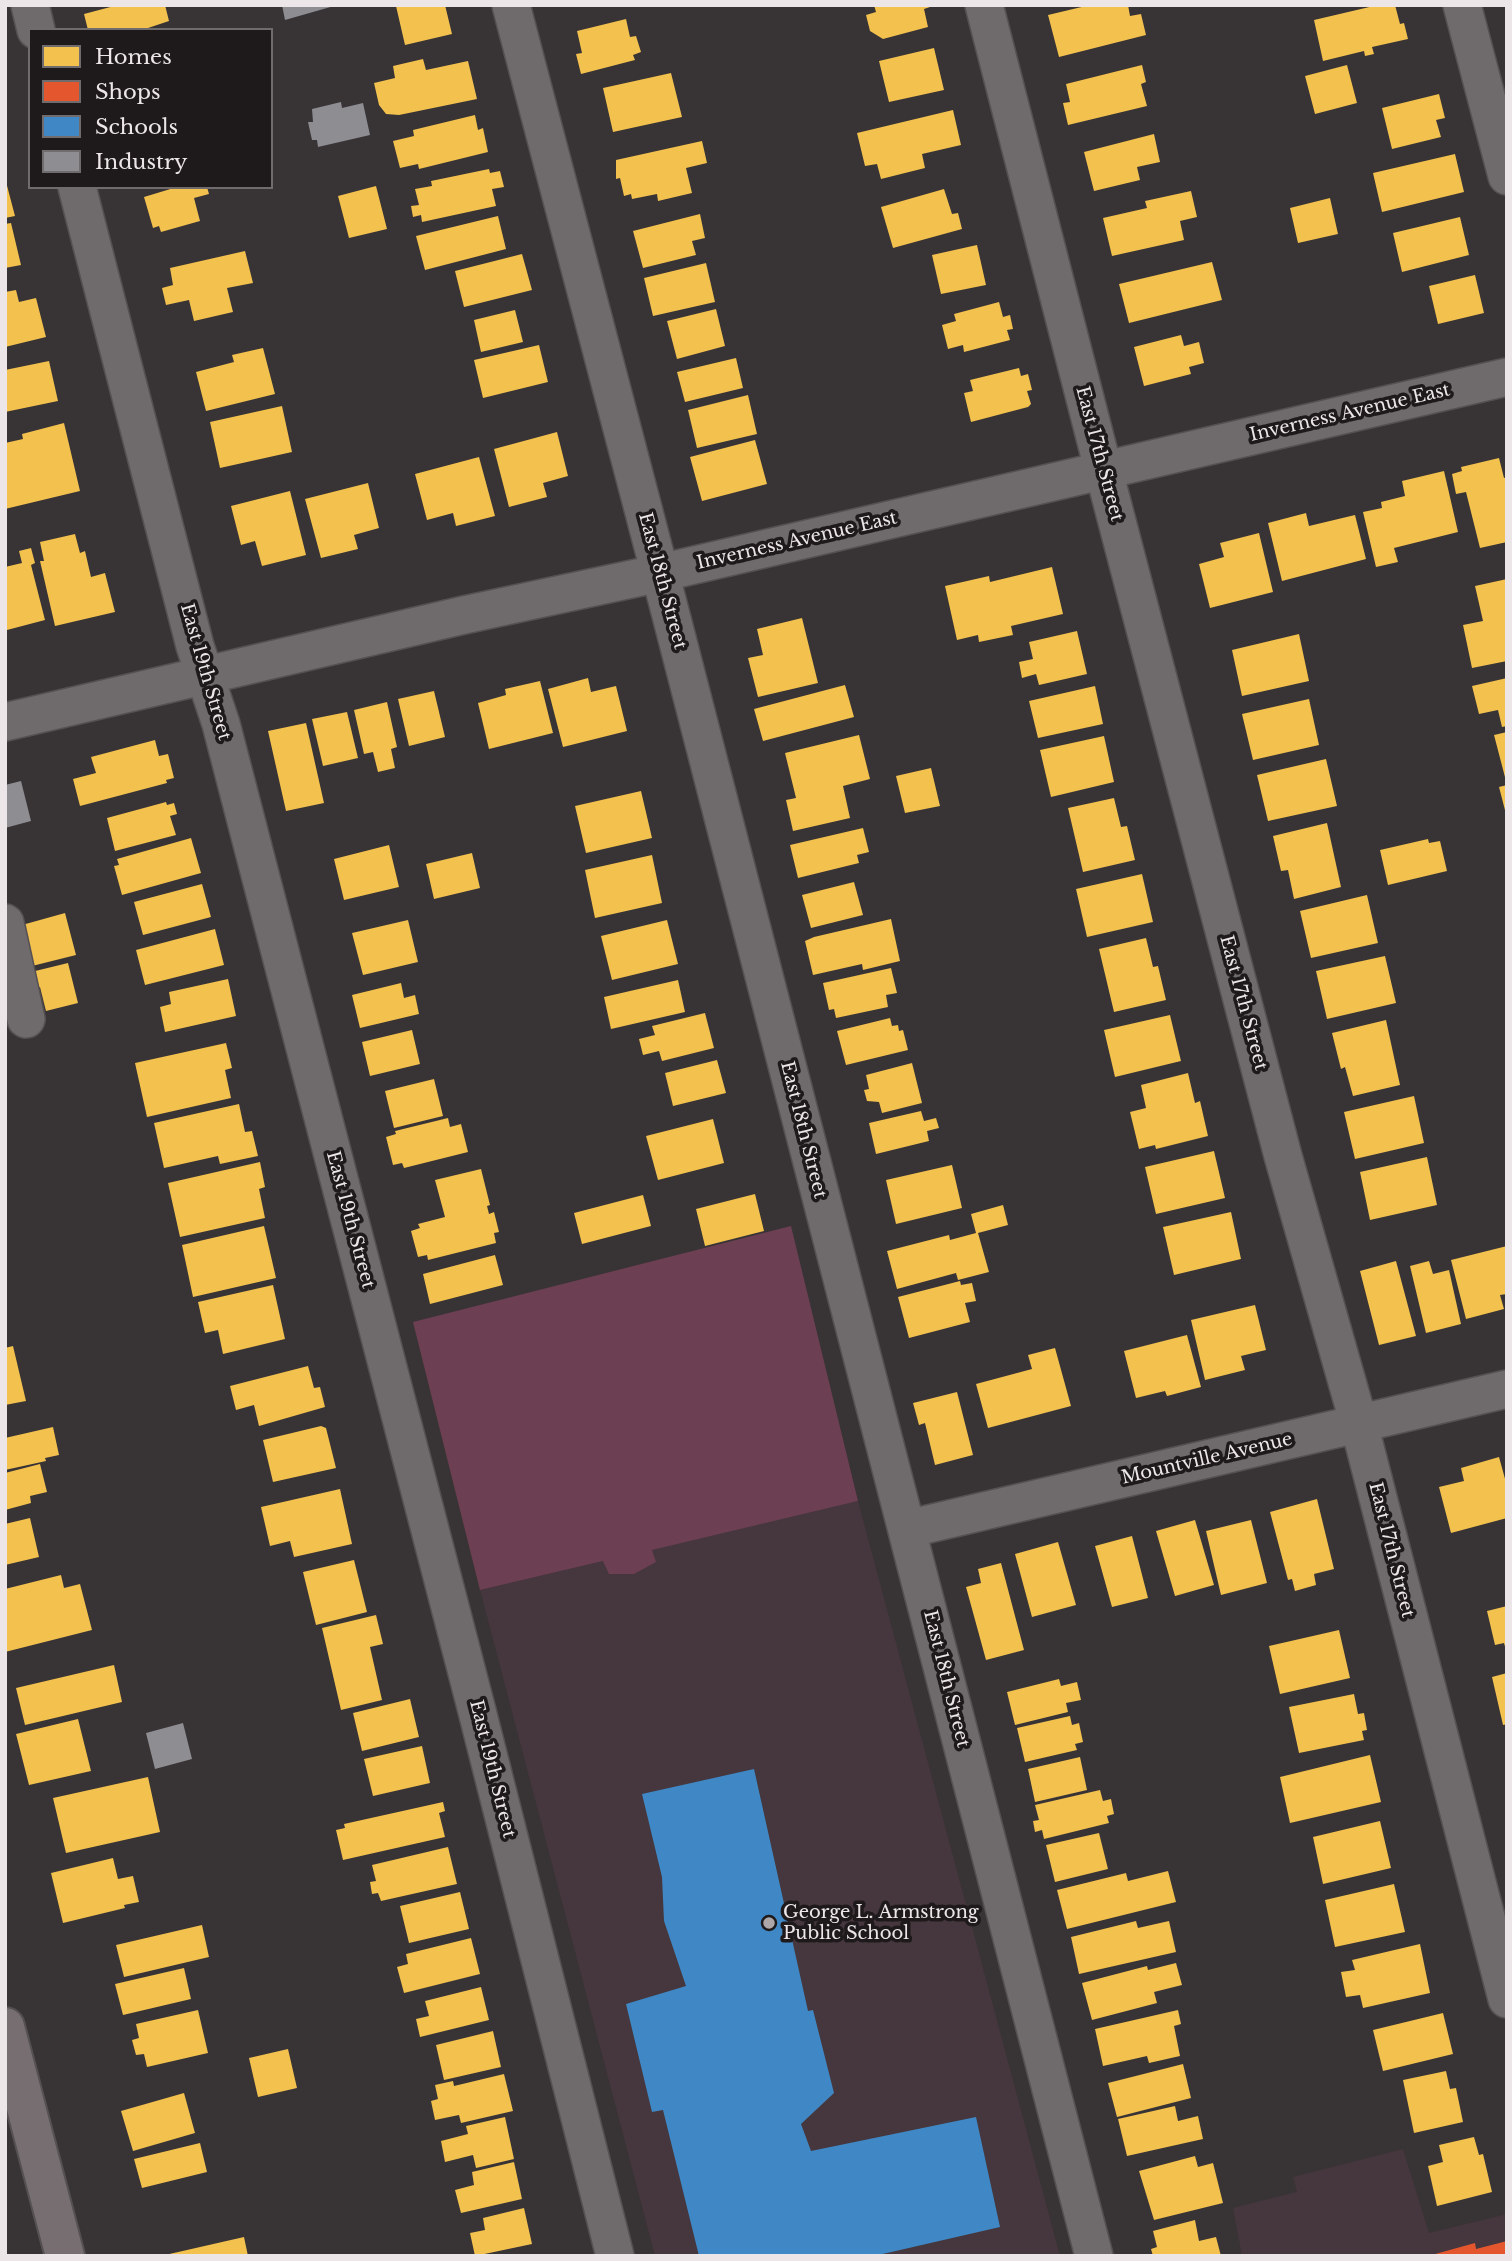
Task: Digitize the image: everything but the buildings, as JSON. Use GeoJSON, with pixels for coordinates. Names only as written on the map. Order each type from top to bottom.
{"type":"FeatureCollection","features":[{"type":"Feature","properties":{"kind":"main road"},"geometry":{"type":"LineString","coordinates":[[5,2027],[65,2256]]}},
{"type":"Feature","properties":{"kind":"street"},"geometry":{"type":"LineString","coordinates":[[30,5],[36,28]]}},
{"type":"Feature","properties":{"kind":"street","name":"East 18th Street"},"geometry":{"type":"LineString","coordinates":[[511,5],[1094,2256]]}},
{"type":"Feature","properties":{"kind":"street","name":"East 17th Street"},"geometry":{"type":"LineString","coordinates":[[984,5],[1283,1156],[1359,1424],[1507,1999]]}},
{"type":"Feature","properties":{"kind":"street"},"geometry":{"type":"LineString","coordinates":[[1462,5],[1507,176]]}},
{"type":"Feature","properties":{"kind":"street","name":"East 19th Street"},"geometry":{"type":"LineString","coordinates":[[78,189],[204,676],[216,707],[235,778],[481,1724],[615,2256]]}},
{"type":"Feature","properties":{"kind":"street","name":"Inverness Avenue East"},"geometry":{"type":"LineString","coordinates":[[5,722],[1507,377]]}},
{"type":"Feature","properties":{"kind":"street"},"geometry":{"type":"LineString","coordinates":[[5,923],[26,1019]]}},
{"type":"Feature","properties":{"kind":"street","name":"Mountville Avenue"},"geometry":{"type":"LineString","coordinates":[[907,1529],[1507,1389]]}},
{"type":"Feature","properties":{"kind":"shaded area"},"geometry":{"type":"Polygon","coordinates":[[[791,1226],[858,1501],[652,1550],[656,1562],[634,1574],[609,1574],[603,1561],[480,1590],[413,1322],[791,1226]]]}},
{"type":"Feature","properties":{"kind":"shaded area","name":"George L. Armstrong Public School"},"geometry":{"type":"Polygon","coordinates":[[[858,1501],[1060,2256],[655,2256],[480,1590],[858,1501]]]}},
{"type":"Feature","properties":{"kind":"shaded area"},"geometry":{"type":"Polygon","coordinates":[[[1403,2149],[1429,2233],[1507,2214],[1507,2256],[1242,2256],[1233,2208],[1297,2192],[1293,2177],[1403,2149]]]}},
{"type":"Feature","properties":{"kind":"place","name":"George L. Armstrong Public School"},"geometry":{"type":"Point","coordinates":[769,1923]}}]}
